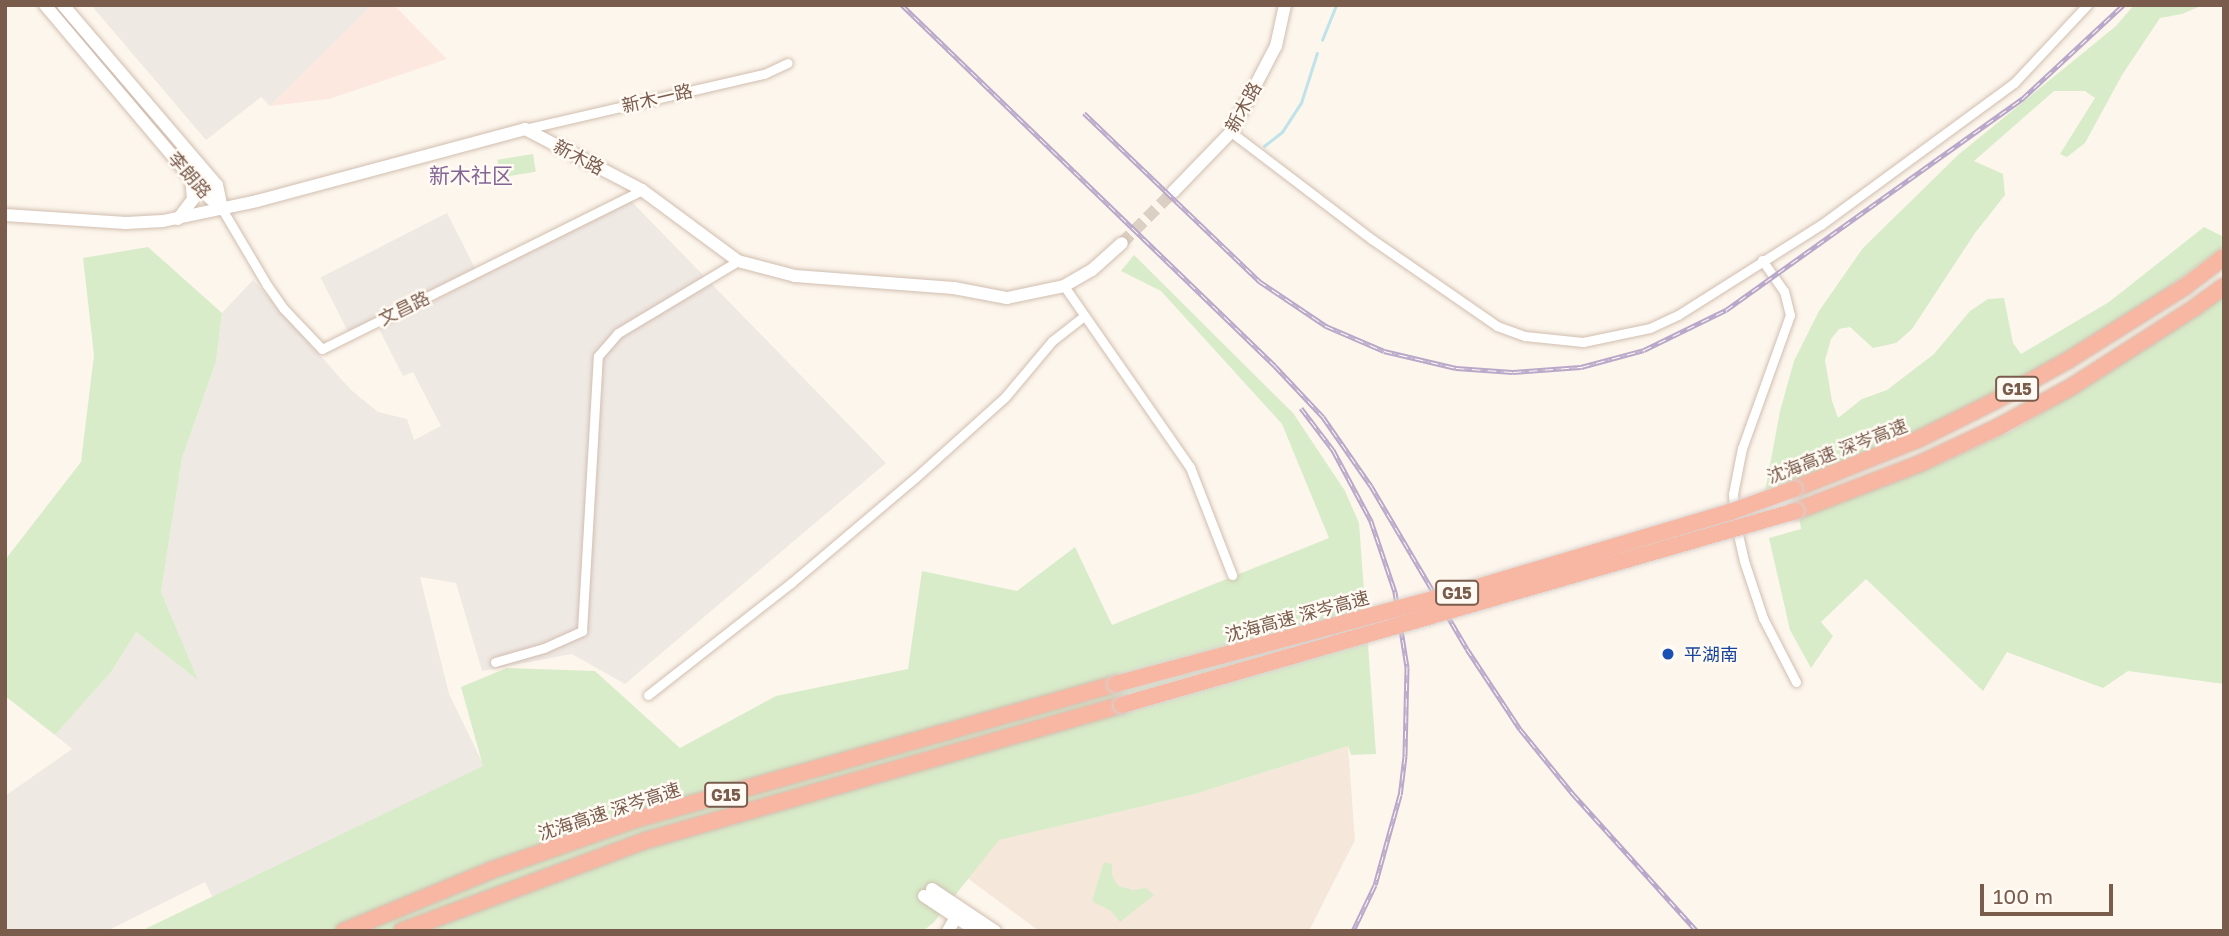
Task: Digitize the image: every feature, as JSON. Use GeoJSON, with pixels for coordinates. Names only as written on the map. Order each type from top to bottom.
{"type":"FeatureCollection","features":[{"type":"Feature","properties":{"kind":"highway","name":"沈海高速 深岑高速"},"geometry":{"type":"LineString","coordinates":[[344,931],[492,870],[634,820],[1116,684],[1468,590],[1730,512],[1919,439],[1993,402],[2186,286],[2224,257]]}},
{"type":"Feature","properties":{"kind":"highway","name":"G15"},"geometry":{"type":"LineString","coordinates":[[402,931],[647,841],[1796,511],[1921,463],[1998,427],[2071,387],[2224,286]]}},
{"type":"Feature","properties":{"kind":"street","name":"李朗路"},"geometry":{"type":"LineString","coordinates":[[45,5],[191,177],[222,209]]}},
{"type":"Feature","properties":{"kind":"street","name":"李朗路"},"geometry":{"type":"LineString","coordinates":[[64,5],[218,185],[222,209]]}},
{"type":"Feature","properties":{"kind":"street","name":"新木路"},"geometry":{"type":"LineString","coordinates":[[1173,192],[1231,132],[1276,46],[1285,5]]}},
{"type":"Feature","properties":{"kind":"street"},"geometry":{"type":"LineString","coordinates":[[1231,132],[1462,304],[1497,326],[1525,336],[1583,342],[1650,328],[1678,315],[1860,198],[2014,83],[2087,5]]}},
{"type":"Feature","properties":{"kind":"street","name":"新木一路"},"geometry":{"type":"LineString","coordinates":[[525,128],[764,74],[788,63]]}},
{"type":"Feature","properties":{"kind":"street"},"geometry":{"type":"LineString","coordinates":[[5,215],[126,223],[178,219],[525,128]]}},
{"type":"Feature","properties":{"kind":"street","name":"新木路"},"geometry":{"type":"LineString","coordinates":[[525,128],[642,190],[738,261],[795,276],[954,288],[1007,298],[1064,286],[1092,270],[1122,243]]}},
{"type":"Feature","properties":{"kind":"street"},"geometry":{"type":"LineString","coordinates":[[178,219],[193,199],[191,177]]}},
{"type":"Feature","properties":{"kind":"street","name":"文昌路"},"geometry":{"type":"LineString","coordinates":[[222,209],[284,309],[322,349],[642,190]]}},
{"type":"Feature","properties":{"kind":"street"},"geometry":{"type":"LineString","coordinates":[[1762,260],[1784,291],[1790,315],[1742,448],[1733,494],[1735,521],[1744,561],[1763,618],[1796,682]]}},
{"type":"Feature","properties":{"kind":"street"},"geometry":{"type":"LineString","coordinates":[[495,662],[544,648],[582,631],[598,356],[618,333],[738,261]]}},
{"type":"Feature","properties":{"kind":"street"},"geometry":{"type":"LineString","coordinates":[[1064,286],[1190,467],[1232,575]]}},
{"type":"Feature","properties":{"kind":"street"},"geometry":{"type":"LineString","coordinates":[[648,695],[791,583],[915,478],[1006,397],[1052,341],[1084,316]]}},
{"type":"Feature","properties":{"kind":"street"},"geometry":{"type":"LineString","coordinates":[[977,931],[959,923],[928,892],[995,931]]}},
{"type":"Feature","properties":{"kind":"street"},"geometry":{"type":"LineString","coordinates":[[948,931],[959,923]]}},
{"type":"Feature","properties":{"kind":"shaded area"},"geometry":{"type":"Polygon","coordinates":[[[91,5],[372,5],[270,106],[261,97],[206,140],[91,5]]]}},
{"type":"Feature","properties":{"kind":"shaded area"},"geometry":{"type":"Polygon","coordinates":[[[372,5],[394,5],[447,59],[329,99],[270,106],[372,5]]]}},
{"type":"Feature","properties":{"kind":"shaded area"},"geometry":{"type":"Polygon","coordinates":[[[630,200],[886,463],[625,684],[572,654],[482,671],[456,583],[420,577],[449,694],[484,766],[213,898],[205,882],[107,931],[5,931],[5,796],[72,749],[55,735],[111,672],[136,632],[197,679],[161,592],[182,458],[216,362],[222,313],[253,280],[351,390],[378,412],[407,419],[414,440],[441,426],[413,372],[403,376],[379,329],[630,200]]]}},
{"type":"Feature","properties":{"kind":"shaded area"},"geometry":{"type":"Polygon","coordinates":[[[447,213],[475,268],[349,333],[320,277],[447,213]]]}},
{"type":"Feature","properties":{"kind":"shaded area"},"geometry":{"type":"Polygon","coordinates":[[[1348,746],[1355,840],[1309,931],[1039,931],[966,877],[998,840],[1195,794],[1348,746]]]}},
{"type":"Feature","properties":{"kind":"green space"},"geometry":{"type":"Polygon","coordinates":[[[2134,5],[2203,5],[2182,14],[2160,18],[2122,75],[2085,143],[2067,157],[2060,154],[2095,98],[2085,91],[2054,91],[1974,161],[2003,174],[2005,195],[1975,233],[1912,329],[1896,343],[1873,348],[1850,327],[1839,329],[1831,339],[1825,360],[1832,401],[1838,418],[1862,399],[1887,390],[1934,354],[1970,311],[1988,299],[2004,298],[2013,343],[2021,354],[2109,302],[2204,227],[2224,237],[2224,246],[2157,296],[2040,369],[1934,424],[1765,492],[1780,411],[1794,361],[1819,311],[1863,248],[1958,155],[2116,26],[2134,5]]]}},
{"type":"Feature","properties":{"kind":"green space"},"geometry":{"type":"Polygon","coordinates":[[[533,154],[536,172],[500,177],[497,160],[533,154]]]}},
{"type":"Feature","properties":{"kind":"green space"},"geometry":{"type":"Polygon","coordinates":[[[148,247],[222,313],[216,362],[182,458],[161,592],[198,680],[136,632],[111,672],[55,735],[5,696],[5,560],[81,462],[94,355],[83,258],[148,247]]]}},
{"type":"Feature","properties":{"kind":"green space"},"geometry":{"type":"Polygon","coordinates":[[[1134,255],[1293,413],[1345,491],[1359,523],[1376,754],[1351,755],[1348,746],[1195,794],[999,840],[934,922],[923,931],[141,931],[483,766],[461,687],[507,668],[595,671],[680,748],[776,696],[908,669],[922,571],[1017,591],[1075,547],[1112,625],[1329,538],[1282,424],[1161,291],[1121,271],[1134,255]]]}},
{"type":"Feature","properties":{"kind":"green space"},"geometry":{"type":"Polygon","coordinates":[[[2224,295],[2224,684],[2128,671],[2103,688],[2007,652],[1983,691],[1866,579],[1821,622],[1833,636],[1811,668],[1790,630],[1769,538],[1801,529],[1799,516],[1937,465],[2012,431],[2108,373],[2224,295]]]}},
{"type":"Feature","properties":{"kind":"green space"},"geometry":{"type":"Polygon","coordinates":[[[1104,862],[1112,864],[1112,875],[1118,886],[1133,890],[1146,888],[1154,895],[1120,922],[1111,911],[1092,901],[1104,862]]]}},
{"type":"Feature","properties":{"kind":"waterway"},"geometry":{"type":"LineString","coordinates":[[1322,40],[1336,5]]}},
{"type":"Feature","properties":{"kind":"waterway"},"geometry":{"type":"LineString","coordinates":[[1264,146],[1282,132],[1301,103],[1317,53]]}},
{"type":"Feature","properties":{"kind":"tunnel"},"geometry":{"type":"LineString","coordinates":[[1122,243],[1173,192]]}},
{"type":"Feature","properties":{"kind":"railway"},"geometry":{"type":"LineString","coordinates":[[902,5],[1275,366],[1323,417],[1371,486],[1467,649],[1520,729],[1573,794],[1697,931]]}},
{"type":"Feature","properties":{"kind":"railway"},"geometry":{"type":"LineString","coordinates":[[1084,113],[1259,281],[1326,326],[1384,351],[1456,368],[1513,372],[1581,367],[1644,350],[1726,310],[2022,99],[2123,5]]}},
{"type":"Feature","properties":{"kind":"railway"},"geometry":{"type":"LineString","coordinates":[[1301,408],[1333,450],[1371,521],[1395,592],[1407,667],[1405,756],[1400,795],[1375,885],[1353,931]]}},
{"type":"Feature","properties":{"kind":"place","name":"平湖南"},"geometry":{"type":"Point","coordinates":[1668,654]}},
{"type":"Feature","properties":{"kind":"district","name":"新木社区"},"geometry":{"type":"Point","coordinates":[471,175]}}]}
